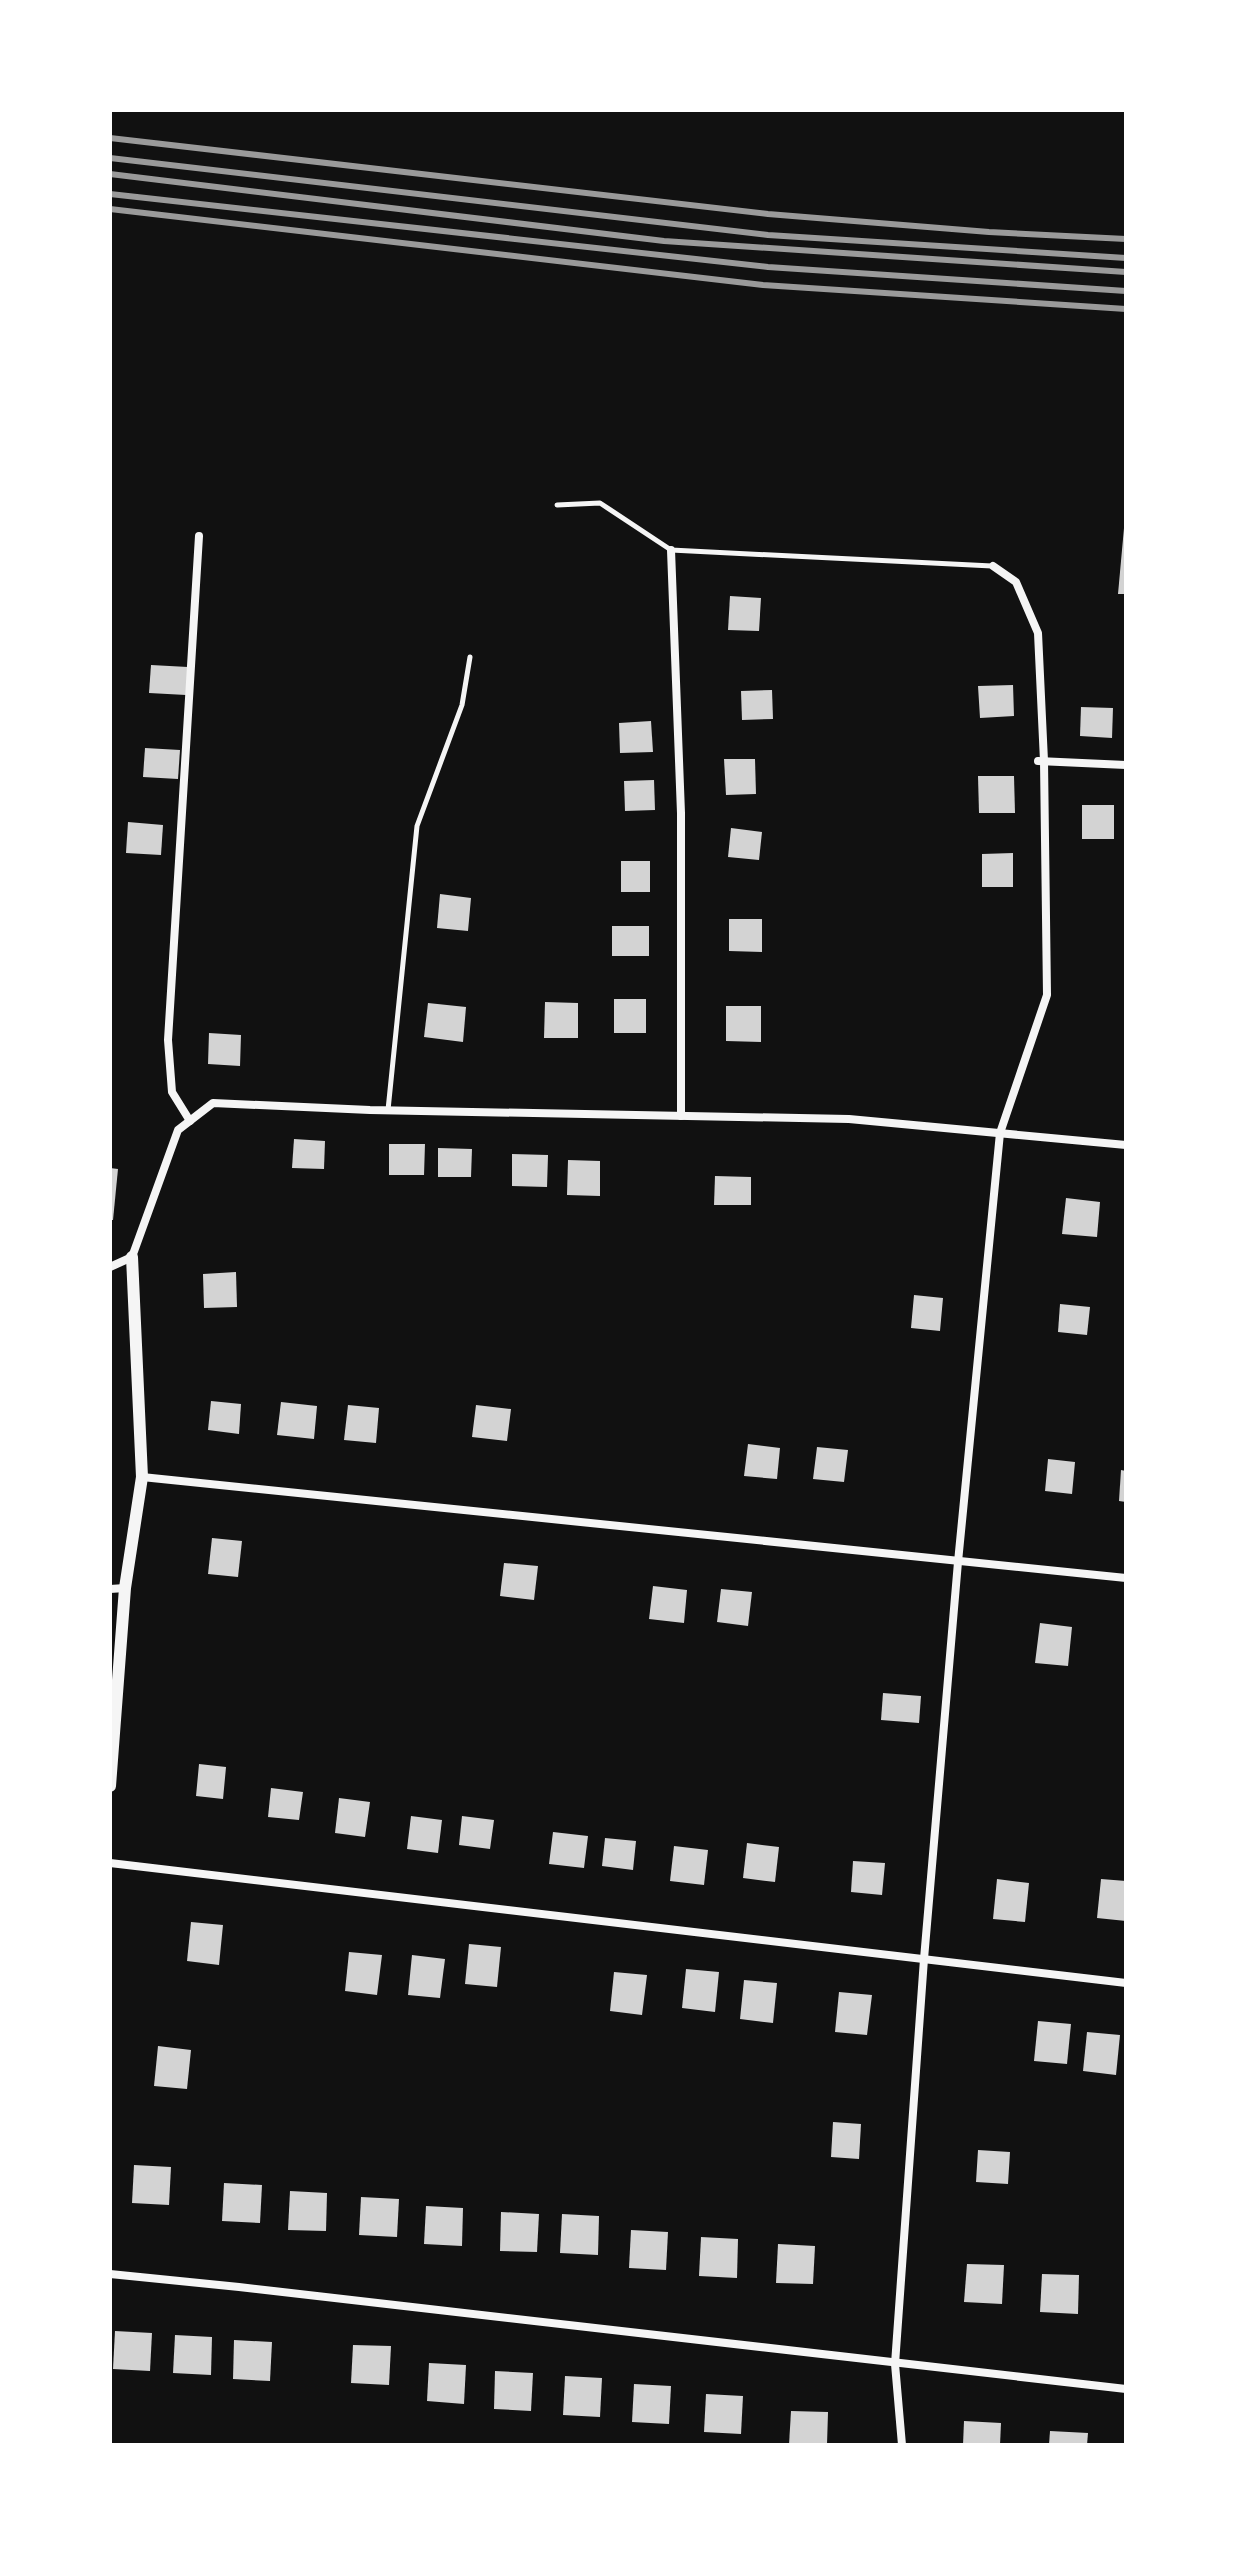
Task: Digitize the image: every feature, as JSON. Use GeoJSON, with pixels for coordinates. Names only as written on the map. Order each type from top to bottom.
{"type":"FeatureCollection","features":[{"type":"Feature","properties":{"kind":"street"},"geometry":{"type":"LineString","coordinates":[[190,1121],[172,1092],[168,1040],[199,536]]}},
{"type":"Feature","properties":{"kind":"street"},"geometry":{"type":"LineString","coordinates":[[671,550],[681,813],[681,1116]]}},
{"type":"Feature","properties":{"kind":"street"},"geometry":{"type":"LineString","coordinates":[[902,2445],[895,2364],[924,1959],[958,1562],[1000,1133],[1047,995],[1038,633],[1016,582],[993,566]]}},
{"type":"Feature","properties":{"kind":"street"},"geometry":{"type":"LineString","coordinates":[[1041,761],[1126,765]]}},
{"type":"Feature","properties":{"kind":"street"},"geometry":{"type":"LineString","coordinates":[[110,1786],[125,1588],[142,1477],[132,1257],[178,1130],[213,1103],[388,1111],[849,1119],[1126,1145]]}},
{"type":"Feature","properties":{"kind":"street"},"geometry":{"type":"LineString","coordinates":[[110,1267],[132,1257]]}},
{"type":"Feature","properties":{"kind":"street"},"geometry":{"type":"LineString","coordinates":[[142,1477],[1126,1578]]}},
{"type":"Feature","properties":{"kind":"street"},"geometry":{"type":"LineString","coordinates":[[110,1589],[125,1588]]}},
{"type":"Feature","properties":{"kind":"street"},"geometry":{"type":"LineString","coordinates":[[110,1863],[1126,1983]]}},
{"type":"Feature","properties":{"kind":"street"},"geometry":{"type":"LineString","coordinates":[[110,2274],[1126,2389]]}},
{"type":"Feature","properties":{"kind":"lane"},"geometry":{"type":"LineString","coordinates":[[557,505],[600,503],[671,550],[993,566]]}},
{"type":"Feature","properties":{"kind":"lane"},"geometry":{"type":"LineString","coordinates":[[388,1111],[417,826],[462,705],[470,657]]}},
{"type":"Feature","properties":{"kind":"building"},"geometry":{"type":"Polygon","coordinates":[[[1124,528],[1126,594],[1118,594],[1124,528]]]}},
{"type":"Feature","properties":{"kind":"building"},"geometry":{"type":"Polygon","coordinates":[[[730,596],[761,598],[759,631],[728,630],[730,596]]]}},
{"type":"Feature","properties":{"kind":"building"},"geometry":{"type":"Polygon","coordinates":[[[151,665],[188,667],[186,695],[149,693],[151,665]]]}},
{"type":"Feature","properties":{"kind":"building"},"geometry":{"type":"Polygon","coordinates":[[[1013,685],[1014,716],[980,718],[978,686],[1013,685]]]}},
{"type":"Feature","properties":{"kind":"building"},"geometry":{"type":"Polygon","coordinates":[[[772,690],[773,719],[742,720],[741,691],[772,690]]]}},
{"type":"Feature","properties":{"kind":"building"},"geometry":{"type":"Polygon","coordinates":[[[1081,707],[1113,708],[1112,738],[1080,736],[1081,707]]]}},
{"type":"Feature","properties":{"kind":"building"},"geometry":{"type":"Polygon","coordinates":[[[651,721],[653,752],[620,753],[619,723],[651,721]]]}},
{"type":"Feature","properties":{"kind":"building"},"geometry":{"type":"Polygon","coordinates":[[[145,748],[180,750],[178,779],[143,777],[145,748]]]}},
{"type":"Feature","properties":{"kind":"building"},"geometry":{"type":"Polygon","coordinates":[[[724,759],[755,759],[756,794],[726,795],[724,759]]]}},
{"type":"Feature","properties":{"kind":"building"},"geometry":{"type":"Polygon","coordinates":[[[978,776],[1014,776],[1015,813],[979,813],[978,776]]]}},
{"type":"Feature","properties":{"kind":"building"},"geometry":{"type":"Polygon","coordinates":[[[654,780],[655,810],[625,811],[624,781],[654,780]]]}},
{"type":"Feature","properties":{"kind":"building"},"geometry":{"type":"Polygon","coordinates":[[[1082,805],[1114,805],[1114,839],[1082,839],[1082,805]]]}},
{"type":"Feature","properties":{"kind":"building"},"geometry":{"type":"Polygon","coordinates":[[[128,822],[163,825],[161,855],[126,853],[128,822]]]}},
{"type":"Feature","properties":{"kind":"building"},"geometry":{"type":"Polygon","coordinates":[[[731,828],[762,832],[759,860],[728,857],[731,828]]]}},
{"type":"Feature","properties":{"kind":"building"},"geometry":{"type":"Polygon","coordinates":[[[1013,853],[1013,887],[982,887],[982,854],[1013,853]]]}},
{"type":"Feature","properties":{"kind":"building"},"geometry":{"type":"Polygon","coordinates":[[[621,861],[650,861],[650,892],[621,892],[621,861]]]}},
{"type":"Feature","properties":{"kind":"building"},"geometry":{"type":"Polygon","coordinates":[[[440,894],[471,898],[468,931],[437,928],[440,894]]]}},
{"type":"Feature","properties":{"kind":"building"},"geometry":{"type":"Polygon","coordinates":[[[729,919],[762,919],[762,952],[729,951],[729,919]]]}},
{"type":"Feature","properties":{"kind":"building"},"geometry":{"type":"Polygon","coordinates":[[[612,926],[649,926],[649,956],[612,956],[612,926]]]}},
{"type":"Feature","properties":{"kind":"building"},"geometry":{"type":"Polygon","coordinates":[[[614,999],[646,999],[646,1033],[614,1033],[614,999]]]}},
{"type":"Feature","properties":{"kind":"building"},"geometry":{"type":"Polygon","coordinates":[[[545,1002],[578,1003],[578,1038],[544,1038],[545,1002]]]}},
{"type":"Feature","properties":{"kind":"building"},"geometry":{"type":"Polygon","coordinates":[[[428,1003],[466,1007],[463,1042],[424,1037],[428,1003]]]}},
{"type":"Feature","properties":{"kind":"building"},"geometry":{"type":"Polygon","coordinates":[[[726,1006],[761,1006],[761,1042],[726,1041],[726,1006]]]}},
{"type":"Feature","properties":{"kind":"building"},"geometry":{"type":"Polygon","coordinates":[[[209,1033],[241,1035],[240,1066],[208,1064],[209,1033]]]}},
{"type":"Feature","properties":{"kind":"building"},"geometry":{"type":"Polygon","coordinates":[[[294,1139],[325,1141],[324,1169],[292,1168],[294,1139]]]}},
{"type":"Feature","properties":{"kind":"building"},"geometry":{"type":"Polygon","coordinates":[[[389,1144],[425,1144],[424,1175],[389,1175],[389,1144]]]}},
{"type":"Feature","properties":{"kind":"building"},"geometry":{"type":"Polygon","coordinates":[[[438,1148],[472,1149],[471,1177],[438,1177],[438,1148]]]}},
{"type":"Feature","properties":{"kind":"building"},"geometry":{"type":"Polygon","coordinates":[[[512,1154],[548,1155],[547,1187],[512,1186],[512,1154]]]}},
{"type":"Feature","properties":{"kind":"building"},"geometry":{"type":"Polygon","coordinates":[[[568,1160],[600,1161],[600,1196],[567,1195],[568,1160]]]}},
{"type":"Feature","properties":{"kind":"building"},"geometry":{"type":"Polygon","coordinates":[[[110,1168],[118,1169],[113,1220],[110,1220],[110,1168]]]}},
{"type":"Feature","properties":{"kind":"building"},"geometry":{"type":"Polygon","coordinates":[[[715,1176],[751,1177],[751,1205],[714,1205],[715,1176]]]}},
{"type":"Feature","properties":{"kind":"building"},"geometry":{"type":"Polygon","coordinates":[[[1066,1198],[1100,1202],[1097,1237],[1062,1234],[1066,1198]]]}},
{"type":"Feature","properties":{"kind":"building"},"geometry":{"type":"Polygon","coordinates":[[[236,1272],[237,1307],[204,1308],[203,1274],[236,1272]]]}},
{"type":"Feature","properties":{"kind":"building"},"geometry":{"type":"Polygon","coordinates":[[[914,1295],[943,1298],[940,1331],[911,1328],[914,1295]]]}},
{"type":"Feature","properties":{"kind":"building"},"geometry":{"type":"Polygon","coordinates":[[[1060,1304],[1090,1307],[1087,1335],[1058,1332],[1060,1304]]]}},
{"type":"Feature","properties":{"kind":"building"},"geometry":{"type":"Polygon","coordinates":[[[211,1401],[241,1404],[239,1434],[208,1430],[211,1401]]]}},
{"type":"Feature","properties":{"kind":"building"},"geometry":{"type":"Polygon","coordinates":[[[281,1402],[317,1406],[314,1439],[277,1435],[281,1402]]]}},
{"type":"Feature","properties":{"kind":"building"},"geometry":{"type":"Polygon","coordinates":[[[348,1405],[379,1408],[376,1443],[344,1440],[348,1405]]]}},
{"type":"Feature","properties":{"kind":"building"},"geometry":{"type":"Polygon","coordinates":[[[476,1405],[511,1409],[507,1441],[472,1437],[476,1405]]]}},
{"type":"Feature","properties":{"kind":"building"},"geometry":{"type":"Polygon","coordinates":[[[748,1444],[780,1448],[777,1479],[744,1476],[748,1444]]]}},
{"type":"Feature","properties":{"kind":"building"},"geometry":{"type":"Polygon","coordinates":[[[817,1447],[848,1450],[844,1482],[813,1479],[817,1447]]]}},
{"type":"Feature","properties":{"kind":"building"},"geometry":{"type":"Polygon","coordinates":[[[1048,1459],[1075,1462],[1072,1494],[1045,1491],[1048,1459]]]}},
{"type":"Feature","properties":{"kind":"building"},"geometry":{"type":"Polygon","coordinates":[[[1121,1470],[1126,1471],[1126,1502],[1119,1501],[1121,1470]]]}},
{"type":"Feature","properties":{"kind":"building"},"geometry":{"type":"Polygon","coordinates":[[[212,1538],[242,1541],[238,1577],[208,1574],[212,1538]]]}},
{"type":"Feature","properties":{"kind":"building"},"geometry":{"type":"Polygon","coordinates":[[[504,1563],[538,1566],[534,1600],[500,1596],[504,1563]]]}},
{"type":"Feature","properties":{"kind":"building"},"geometry":{"type":"Polygon","coordinates":[[[653,1586],[687,1590],[684,1623],[649,1619],[653,1586]]]}},
{"type":"Feature","properties":{"kind":"building"},"geometry":{"type":"Polygon","coordinates":[[[721,1589],[752,1592],[748,1626],[717,1622],[721,1589]]]}},
{"type":"Feature","properties":{"kind":"building"},"geometry":{"type":"Polygon","coordinates":[[[1040,1623],[1072,1627],[1068,1666],[1035,1663],[1040,1623]]]}},
{"type":"Feature","properties":{"kind":"building"},"geometry":{"type":"Polygon","coordinates":[[[883,1693],[921,1696],[919,1723],[881,1720],[883,1693]]]}},
{"type":"Feature","properties":{"kind":"building"},"geometry":{"type":"Polygon","coordinates":[[[199,1764],[226,1767],[223,1799],[196,1796],[199,1764]]]}},
{"type":"Feature","properties":{"kind":"building"},"geometry":{"type":"Polygon","coordinates":[[[271,1788],[303,1792],[299,1820],[268,1817],[271,1788]]]}},
{"type":"Feature","properties":{"kind":"building"},"geometry":{"type":"Polygon","coordinates":[[[339,1798],[370,1802],[365,1837],[335,1833],[339,1798]]]}},
{"type":"Feature","properties":{"kind":"building"},"geometry":{"type":"Polygon","coordinates":[[[411,1816],[442,1820],[438,1853],[407,1849],[411,1816]]]}},
{"type":"Feature","properties":{"kind":"building"},"geometry":{"type":"Polygon","coordinates":[[[462,1816],[494,1820],[490,1849],[459,1845],[462,1816]]]}},
{"type":"Feature","properties":{"kind":"building"},"geometry":{"type":"Polygon","coordinates":[[[553,1832],[588,1836],[584,1868],[549,1864],[553,1832]]]}},
{"type":"Feature","properties":{"kind":"building"},"geometry":{"type":"Polygon","coordinates":[[[605,1838],[636,1841],[633,1870],[602,1866],[605,1838]]]}},
{"type":"Feature","properties":{"kind":"building"},"geometry":{"type":"Polygon","coordinates":[[[747,1843],[779,1847],[775,1882],[743,1878],[747,1843]]]}},
{"type":"Feature","properties":{"kind":"building"},"geometry":{"type":"Polygon","coordinates":[[[674,1846],[708,1850],[704,1885],[670,1881],[674,1846]]]}},
{"type":"Feature","properties":{"kind":"building"},"geometry":{"type":"Polygon","coordinates":[[[853,1861],[885,1863],[882,1895],[851,1892],[853,1861]]]}},
{"type":"Feature","properties":{"kind":"building"},"geometry":{"type":"Polygon","coordinates":[[[997,1879],[1029,1883],[1025,1922],[993,1919],[997,1879]]]}},
{"type":"Feature","properties":{"kind":"building"},"geometry":{"type":"Polygon","coordinates":[[[1101,1879],[1126,1881],[1126,1921],[1097,1918],[1101,1879]]]}},
{"type":"Feature","properties":{"kind":"building"},"geometry":{"type":"Polygon","coordinates":[[[191,1922],[223,1925],[219,1965],[187,1961],[191,1922]]]}},
{"type":"Feature","properties":{"kind":"building"},"geometry":{"type":"Polygon","coordinates":[[[469,1944],[501,1947],[497,1987],[465,1984],[469,1944]]]}},
{"type":"Feature","properties":{"kind":"building"},"geometry":{"type":"Polygon","coordinates":[[[349,1952],[382,1955],[377,1995],[345,1991],[349,1952]]]}},
{"type":"Feature","properties":{"kind":"building"},"geometry":{"type":"Polygon","coordinates":[[[412,1955],[445,1959],[440,1998],[408,1995],[412,1955]]]}},
{"type":"Feature","properties":{"kind":"building"},"geometry":{"type":"Polygon","coordinates":[[[686,1969],[719,1972],[715,2012],[682,2008],[686,1969]]]}},
{"type":"Feature","properties":{"kind":"building"},"geometry":{"type":"Polygon","coordinates":[[[614,1972],[647,1975],[642,2015],[610,2011],[614,1972]]]}},
{"type":"Feature","properties":{"kind":"building"},"geometry":{"type":"Polygon","coordinates":[[[744,1980],[777,1983],[773,2023],[740,2019],[744,1980]]]}},
{"type":"Feature","properties":{"kind":"building"},"geometry":{"type":"Polygon","coordinates":[[[839,1992],[872,1995],[867,2035],[835,2032],[839,1992]]]}},
{"type":"Feature","properties":{"kind":"building"},"geometry":{"type":"Polygon","coordinates":[[[1038,2021],[1071,2024],[1067,2064],[1034,2061],[1038,2021]]]}},
{"type":"Feature","properties":{"kind":"building"},"geometry":{"type":"Polygon","coordinates":[[[1087,2032],[1120,2035],[1116,2075],[1083,2071],[1087,2032]]]}},
{"type":"Feature","properties":{"kind":"building"},"geometry":{"type":"Polygon","coordinates":[[[158,2046],[191,2050],[187,2089],[154,2086],[158,2046]]]}},
{"type":"Feature","properties":{"kind":"building"},"geometry":{"type":"Polygon","coordinates":[[[833,2122],[861,2124],[859,2159],[831,2157],[833,2122]]]}},
{"type":"Feature","properties":{"kind":"building"},"geometry":{"type":"Polygon","coordinates":[[[978,2150],[1010,2152],[1008,2184],[976,2182],[978,2150]]]}},
{"type":"Feature","properties":{"kind":"building"},"geometry":{"type":"Polygon","coordinates":[[[134,2165],[171,2167],[169,2205],[132,2203],[134,2165]]]}},
{"type":"Feature","properties":{"kind":"building"},"geometry":{"type":"Polygon","coordinates":[[[224,2183],[262,2185],[260,2223],[222,2221],[224,2183]]]}},
{"type":"Feature","properties":{"kind":"building"},"geometry":{"type":"Polygon","coordinates":[[[290,2191],[327,2193],[326,2231],[288,2230],[290,2191]]]}},
{"type":"Feature","properties":{"kind":"building"},"geometry":{"type":"Polygon","coordinates":[[[361,2197],[399,2199],[397,2237],[359,2235],[361,2197]]]}},
{"type":"Feature","properties":{"kind":"building"},"geometry":{"type":"Polygon","coordinates":[[[426,2206],[463,2208],[462,2246],[424,2244],[426,2206]]]}},
{"type":"Feature","properties":{"kind":"building"},"geometry":{"type":"Polygon","coordinates":[[[501,2212],[539,2214],[537,2252],[500,2251],[501,2212]]]}},
{"type":"Feature","properties":{"kind":"building"},"geometry":{"type":"Polygon","coordinates":[[[562,2214],[599,2216],[598,2255],[560,2253],[562,2214]]]}},
{"type":"Feature","properties":{"kind":"building"},"geometry":{"type":"Polygon","coordinates":[[[631,2230],[668,2232],[666,2270],[629,2268],[631,2230]]]}},
{"type":"Feature","properties":{"kind":"building"},"geometry":{"type":"Polygon","coordinates":[[[701,2237],[738,2239],[737,2278],[699,2276],[701,2237]]]}},
{"type":"Feature","properties":{"kind":"building"},"geometry":{"type":"Polygon","coordinates":[[[778,2244],[815,2246],[813,2284],[776,2283],[778,2244]]]}},
{"type":"Feature","properties":{"kind":"building"},"geometry":{"type":"Polygon","coordinates":[[[967,2264],[1004,2265],[1002,2304],[964,2302],[967,2264]]]}},
{"type":"Feature","properties":{"kind":"building"},"geometry":{"type":"Polygon","coordinates":[[[1042,2274],[1079,2275],[1078,2314],[1040,2312],[1042,2274]]]}},
{"type":"Feature","properties":{"kind":"building"},"geometry":{"type":"Polygon","coordinates":[[[115,2331],[152,2333],[150,2371],[113,2369],[115,2331]]]}},
{"type":"Feature","properties":{"kind":"building"},"geometry":{"type":"Polygon","coordinates":[[[175,2335],[212,2337],[211,2375],[173,2373],[175,2335]]]}},
{"type":"Feature","properties":{"kind":"building"},"geometry":{"type":"Polygon","coordinates":[[[234,2340],[272,2342],[270,2381],[233,2379],[234,2340]]]}},
{"type":"Feature","properties":{"kind":"building"},"geometry":{"type":"Polygon","coordinates":[[[353,2345],[391,2346],[389,2385],[351,2383],[353,2345]]]}},
{"type":"Feature","properties":{"kind":"building"},"geometry":{"type":"Polygon","coordinates":[[[429,2363],[466,2365],[464,2404],[427,2401],[429,2363]]]}},
{"type":"Feature","properties":{"kind":"building"},"geometry":{"type":"Polygon","coordinates":[[[495,2371],[533,2373],[531,2411],[494,2409],[495,2371]]]}},
{"type":"Feature","properties":{"kind":"building"},"geometry":{"type":"Polygon","coordinates":[[[565,2376],[602,2378],[600,2417],[563,2415],[565,2376]]]}},
{"type":"Feature","properties":{"kind":"building"},"geometry":{"type":"Polygon","coordinates":[[[634,2384],[671,2386],[669,2424],[632,2422],[634,2384]]]}},
{"type":"Feature","properties":{"kind":"building"},"geometry":{"type":"Polygon","coordinates":[[[706,2394],[743,2396],[741,2434],[704,2432],[706,2394]]]}},
{"type":"Feature","properties":{"kind":"building"},"geometry":{"type":"Polygon","coordinates":[[[791,2411],[828,2412],[827,2445],[789,2445],[791,2411]]]}},
{"type":"Feature","properties":{"kind":"building"},"geometry":{"type":"Polygon","coordinates":[[[964,2421],[1001,2423],[1000,2445],[963,2445],[964,2421]]]}},
{"type":"Feature","properties":{"kind":"building"},"geometry":{"type":"Polygon","coordinates":[[[1050,2431],[1088,2433],[1087,2445],[1049,2445],[1050,2431]]]}},
{"type":"Feature","properties":{"kind":"railway"},"geometry":{"type":"LineString","coordinates":[[110,138],[768,214],[989,232],[1126,239]]}},
{"type":"Feature","properties":{"kind":"railway"},"geometry":{"type":"LineString","coordinates":[[110,158],[768,235],[1126,258]]}},
{"type":"Feature","properties":{"kind":"railway"},"geometry":{"type":"LineString","coordinates":[[110,174],[664,241],[1126,272]]}},
{"type":"Feature","properties":{"kind":"railway"},"geometry":{"type":"LineString","coordinates":[[110,194],[768,267],[1126,291]]}},
{"type":"Feature","properties":{"kind":"railway"},"geometry":{"type":"LineString","coordinates":[[110,209],[763,285],[1126,309]]}}]}
